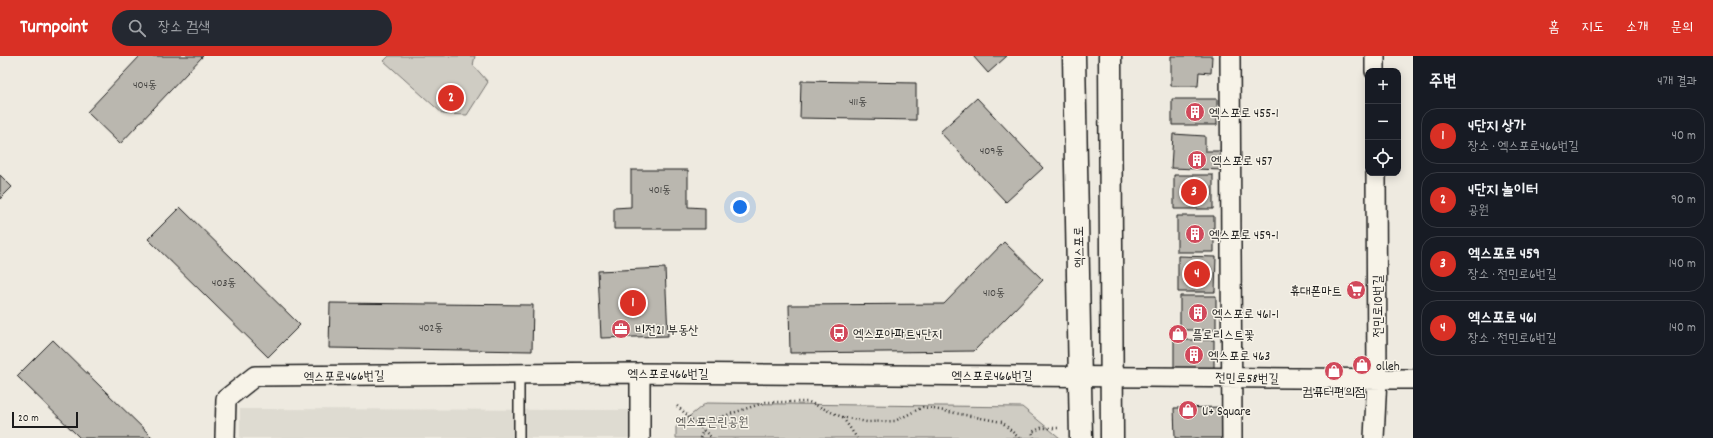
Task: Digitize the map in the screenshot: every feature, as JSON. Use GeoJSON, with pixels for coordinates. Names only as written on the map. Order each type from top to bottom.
{"type":"FeatureCollection","features":[{"type":"Feature","properties":{"kind":"main road","name":"엑스포로"},"geometry":{"type":"LineString","coordinates":[[1074,56],[1081,433]]}},
{"type":"Feature","properties":{"kind":"main road"},"geometry":{"type":"LineString","coordinates":[[1110,56],[1112,438]]}},
{"type":"Feature","properties":{"kind":"street"},"geometry":{"type":"LineString","coordinates":[[1230,56],[1232,438]]}},
{"type":"Feature","properties":{"kind":"street"},"geometry":{"type":"LineString","coordinates":[[1375,56],[1375,68]]}},
{"type":"Feature","properties":{"kind":"street","name":"전민로10번길"},"geometry":{"type":"LineString","coordinates":[[1374,438],[1377,378],[1376,176]]}},
{"type":"Feature","properties":{"kind":"street","name":"엑스포로466번길"},"geometry":{"type":"LineString","coordinates":[[225,438],[226,398],[255,376],[640,373],[1080,375]]}},
{"type":"Feature","properties":{"kind":"street"},"geometry":{"type":"LineString","coordinates":[[640,373],[640,438]]}},
{"type":"Feature","properties":{"kind":"street","name":"전민로58번길"},"geometry":{"type":"LineString","coordinates":[[1080,375],[1413,379]]}},
{"type":"Feature","properties":{"kind":"lane"},"geometry":{"type":"LineString","coordinates":[[518,374],[519,438]]}},
{"type":"Feature","properties":{"kind":"path"},"geometry":{"type":"LineString","coordinates":[[697,425],[766,402],[809,402],[842,417],[867,422],[896,421],[924,407],[1002,422],[1019,438]]}},
{"type":"Feature","properties":{"kind":"path"},"geometry":{"type":"LineString","coordinates":[[677,406],[712,438]]}},
{"type":"Feature","properties":{"kind":"path"},"geometry":{"type":"LineString","coordinates":[[842,417],[857,438]]}},
{"type":"Feature","properties":{"kind":"path"},"geometry":{"type":"LineString","coordinates":[[1034,438],[1032,432],[1041,428],[1081,433]]}},
{"type":"Feature","properties":{"kind":"path"},"geometry":{"type":"LineString","coordinates":[[700,438],[702,430]]}},
{"type":"Feature","properties":{"kind":"shaded area"},"geometry":{"type":"Polygon","coordinates":[[[240,409],[629,410],[629,438],[240,438],[240,409]]]}},
{"type":"Feature","properties":{"kind":"green space"},"geometry":{"type":"Polygon","coordinates":[[[389,56],[475,56],[473,65],[488,82],[467,115],[443,114],[384,61],[389,56]]]}},
{"type":"Feature","properties":{"kind":"green space","name":"엑스포근린공원"},"geometry":{"type":"Polygon","coordinates":[[[706,403],[1022,407],[1060,438],[676,438],[676,427],[706,403]]]}},
{"type":"Feature","properties":{"kind":"building"},"geometry":{"type":"Polygon","coordinates":[[[140,56],[203,56],[120,144],[87,112],[140,56]]]}},
{"type":"Feature","properties":{"kind":"building"},"geometry":{"type":"Polygon","coordinates":[[[973,56],[1007,56],[988,73],[973,56]]]}},
{"type":"Feature","properties":{"kind":"building"},"geometry":{"type":"Polygon","coordinates":[[[1171,56],[1212,56],[1211,73],[1199,72],[1198,86],[1171,86],[1171,56]]]}},
{"type":"Feature","properties":{"kind":"building"},"geometry":{"type":"Polygon","coordinates":[[[801,81],[916,83],[916,120],[800,118],[801,81]]]}},
{"type":"Feature","properties":{"kind":"building"},"geometry":{"type":"Polygon","coordinates":[[[977,98],[1043,168],[1006,202],[940,132],[977,98]]]}},
{"type":"Feature","properties":{"kind":"building","name":"엑스포로 455-1"},"geometry":{"type":"Polygon","coordinates":[[[1172,99],[1217,99],[1217,125],[1172,125],[1172,99]]]}},
{"type":"Feature","properties":{"kind":"building","name":"엑스포로 457"},"geometry":{"type":"Polygon","coordinates":[[[1173,134],[1205,136],[1205,151],[1222,151],[1222,170],[1171,168],[1173,134]]]}},
{"type":"Feature","properties":{"kind":"building"},"geometry":{"type":"Polygon","coordinates":[[[631,170],[688,170],[688,207],[705,208],[705,229],[614,229],[614,208],[631,207],[631,170]]]}},
{"type":"Feature","properties":{"kind":"building"},"geometry":{"type":"Polygon","coordinates":[[[0,175],[12,187],[0,199],[0,175]]]}},
{"type":"Feature","properties":{"kind":"building"},"geometry":{"type":"Polygon","coordinates":[[[1174,175],[1213,175],[1213,209],[1174,209],[1174,175]]]}},
{"type":"Feature","properties":{"kind":"building"},"geometry":{"type":"Polygon","coordinates":[[[180,207],[300,325],[268,357],[148,239],[180,207]]]}},
{"type":"Feature","properties":{"kind":"building","name":"엑스포로 459-1"},"geometry":{"type":"Polygon","coordinates":[[[1177,216],[1214,216],[1214,252],[1177,252],[1177,216]]]}},
{"type":"Feature","properties":{"kind":"building"},"geometry":{"type":"Polygon","coordinates":[[[1004,242],[1043,280],[974,351],[790,353],[789,305],[944,304],[1004,242]]]}},
{"type":"Feature","properties":{"kind":"building"},"geometry":{"type":"Polygon","coordinates":[[[1178,256],[1216,257],[1215,292],[1178,292],[1178,256]]]}},
{"type":"Feature","properties":{"kind":"building"},"geometry":{"type":"Polygon","coordinates":[[[665,268],[668,336],[601,338],[598,271],[665,268]]]}},
{"type":"Feature","properties":{"kind":"building","name":"엑스포로 461-1"},"geometry":{"type":"Polygon","coordinates":[[[1180,296],[1216,296],[1216,330],[1180,330],[1180,296]]]}},
{"type":"Feature","properties":{"kind":"building"},"geometry":{"type":"Polygon","coordinates":[[[330,303],[533,305],[532,351],[329,348],[330,303]]]}},
{"type":"Feature","properties":{"kind":"building"},"geometry":{"type":"Polygon","coordinates":[[[53,340],[153,438],[80,438],[17,376],[53,340]]]}},
{"type":"Feature","properties":{"kind":"building","name":"엑스포로 463"},"geometry":{"type":"Polygon","coordinates":[[[1174,340],[1214,340],[1214,371],[1174,371],[1174,340]]]}},
{"type":"Feature","properties":{"kind":"building"},"geometry":{"type":"Polygon","coordinates":[[[1222,407],[1222,438],[1175,438],[1174,408],[1222,407]]]}},
{"type":"Feature","properties":{"kind":"place","name":"4단지 놀이터"},"geometry":{"type":"Point","coordinates":[451,98]}},
{"type":"Feature","properties":{"kind":"place","name":"엑스포로 455-1"},"geometry":{"type":"Point","coordinates":[1195,112]}},
{"type":"Feature","properties":{"kind":"place","name":"엑스포로 457"},"geometry":{"type":"Point","coordinates":[1197,160]}},
{"type":"Feature","properties":{"kind":"place","name":"엑스포로 459"},"geometry":{"type":"Point","coordinates":[1194,192]}},
{"type":"Feature","properties":{"kind":"place","name":"엑스포로 459-1"},"geometry":{"type":"Point","coordinates":[1195,234]}},
{"type":"Feature","properties":{"kind":"place","name":"엑스포로 461"},"geometry":{"type":"Point","coordinates":[1197,274]}},
{"type":"Feature","properties":{"kind":"place","name":"휴대폰마트"},"geometry":{"type":"Point","coordinates":[1356,290]}},
{"type":"Feature","properties":{"kind":"place","name":"4단지 상가"},"geometry":{"type":"Point","coordinates":[633,303]}},
{"type":"Feature","properties":{"kind":"place","name":"엑스포로 461-1"},"geometry":{"type":"Point","coordinates":[1198,313]}},
{"type":"Feature","properties":{"kind":"place","name":"비전21 부동산"},"geometry":{"type":"Point","coordinates":[621,329]}},
{"type":"Feature","properties":{"kind":"place","name":"엑스포아파트4단지"},"geometry":{"type":"Point","coordinates":[839,333]}},
{"type":"Feature","properties":{"kind":"place","name":"플로리스트꽃"},"geometry":{"type":"Point","coordinates":[1178,334]}},
{"type":"Feature","properties":{"kind":"place","name":"엑스포로 463"},"geometry":{"type":"Point","coordinates":[1194,355]}},
{"type":"Feature","properties":{"kind":"place","name":"olleh"},"geometry":{"type":"Point","coordinates":[1362,365]}},
{"type":"Feature","properties":{"kind":"place","name":"컴퓨터편의점"},"geometry":{"type":"Point","coordinates":[1334,371]}},
{"type":"Feature","properties":{"kind":"place","name":"U+ Square"},"geometry":{"type":"Point","coordinates":[1188,410]}}]}
